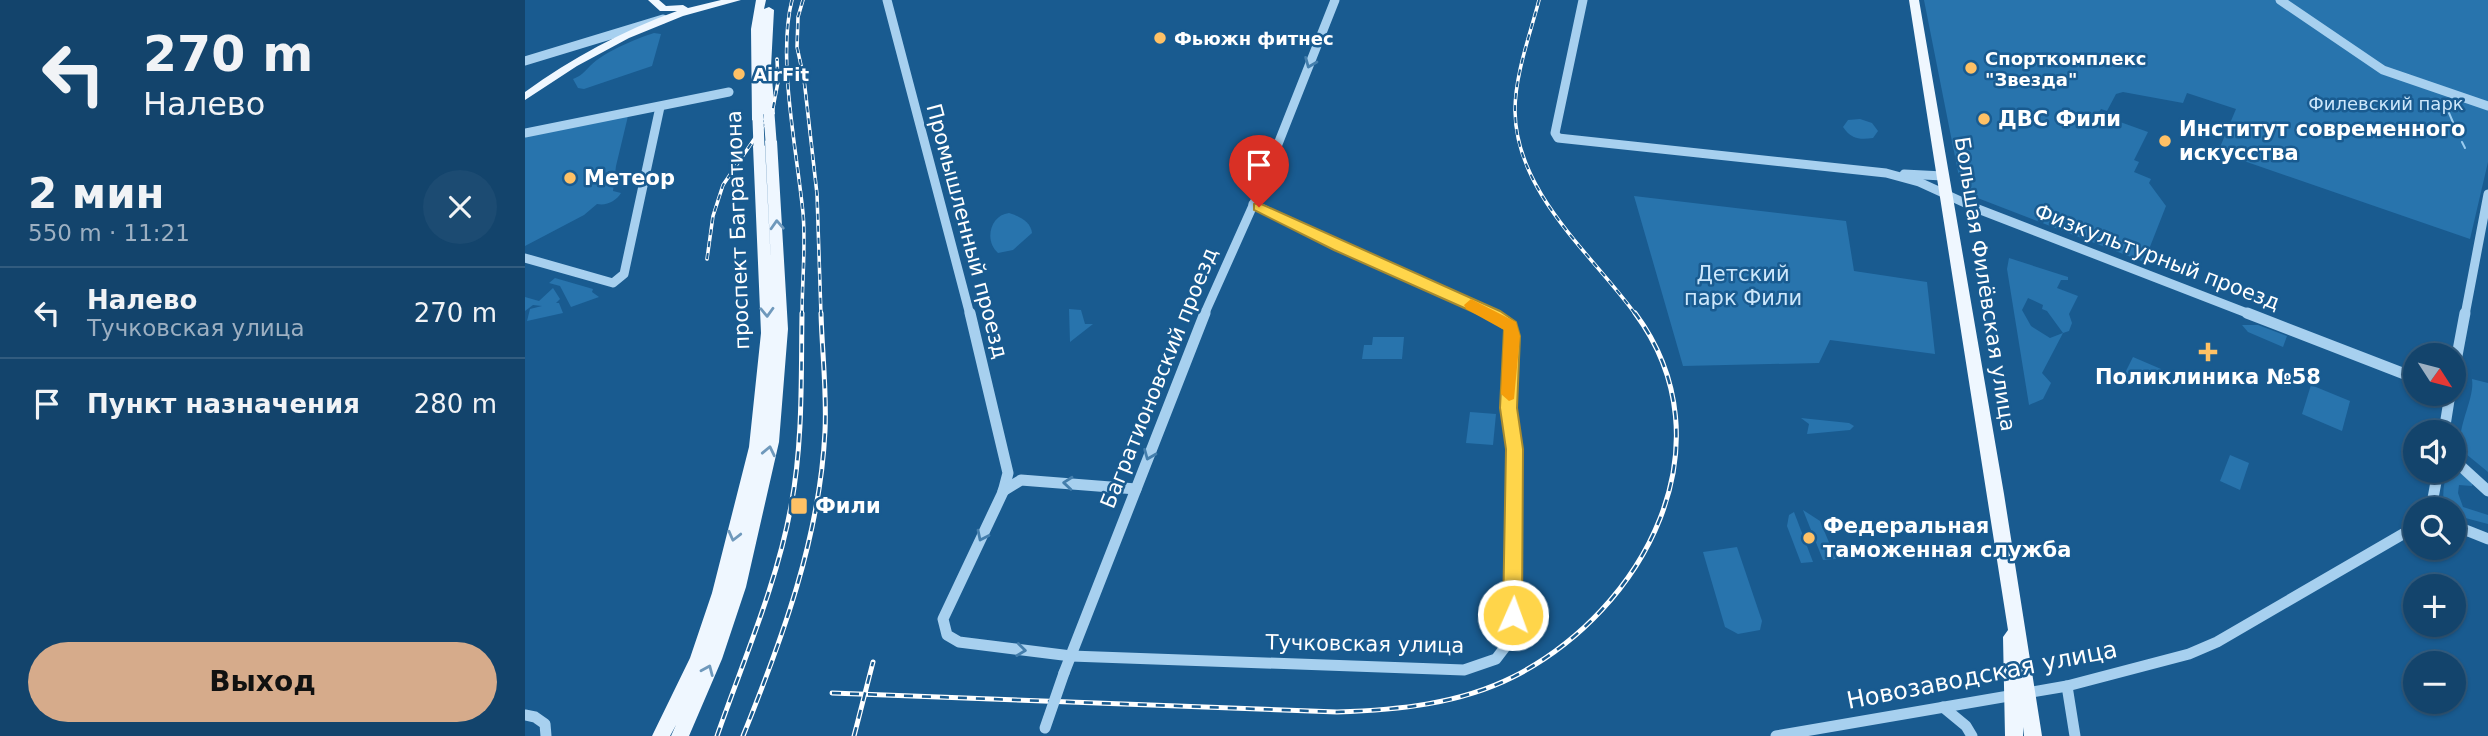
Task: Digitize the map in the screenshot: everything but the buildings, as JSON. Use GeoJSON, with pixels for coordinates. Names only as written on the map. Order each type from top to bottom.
{"type":"FeatureCollection","features":[{"type":"Feature","properties":{"kind":"main road"},"geometry":{"type":"LineString","coordinates":[[628,35],[639,24],[653,0],[664,9],[717,0]]}},
{"type":"Feature","properties":{"kind":"main road"},"geometry":{"type":"LineString","coordinates":[[525,97],[628,35],[668,18],[736,0]]}},
{"type":"Feature","properties":{"kind":"main road","name":"проспект Багратиона"},"geometry":{"type":"LineString","coordinates":[[681,735],[713,659],[738,587],[772,442],[781,328],[765,143],[758,121],[756,29],[761,0]]}},
{"type":"Feature","properties":{"kind":"main road","name":"проспект Багратиона"},"geometry":{"type":"LineString","coordinates":[[661,736],[698,660],[720,593],[756,447],[768,333],[765,143],[769,114],[766,40],[771,0]]}},
{"type":"Feature","properties":{"kind":"main road","name":"Большая Филёвская улица"},"geometry":{"type":"LineString","coordinates":[[1915,0],[2009,576],[2019,694],[2014,736]]}},
{"type":"Feature","properties":{"kind":"main road"},"geometry":{"type":"LineString","coordinates":[[639,24],[695,5]]}},
{"type":"Feature","properties":{"kind":"main road","name":"Большая Филёвская улица"},"geometry":{"type":"LineString","coordinates":[[2019,694],[2033,736]]}},
{"type":"Feature","properties":{"kind":"street","name":"Промышленный проезд"},"geometry":{"type":"LineString","coordinates":[[887,0],[1009,473]]}},
{"type":"Feature","properties":{"kind":"street","name":"Багратионовский проезд"},"geometry":{"type":"LineString","coordinates":[[1044,732],[1064,673],[1203,318],[1253,204],[1335,0]]}},
{"type":"Feature","properties":{"kind":"street","name":"Физкультурный проезд"},"geometry":{"type":"LineString","coordinates":[[1583,0],[1555,133],[1558,138],[1886,173],[1943,176]]}},
{"type":"Feature","properties":{"kind":"street"},"geometry":{"type":"LineString","coordinates":[[2280,0],[2383,70],[2488,106]]}},
{"type":"Feature","properties":{"kind":"street"},"geometry":{"type":"LineString","coordinates":[[525,61],[639,24],[668,18]]}},
{"type":"Feature","properties":{"kind":"street"},"geometry":{"type":"LineString","coordinates":[[558,50],[582,50],[584,57],[577,64]]}},
{"type":"Feature","properties":{"kind":"street"},"geometry":{"type":"LineString","coordinates":[[525,133],[729,92]]}},
{"type":"Feature","properties":{"kind":"street"},"geometry":{"type":"LineString","coordinates":[[525,258],[613,283],[624,274],[660,107]]}},
{"type":"Feature","properties":{"kind":"street","name":"Физкультурный проезд"},"geometry":{"type":"LineString","coordinates":[[1886,173],[1919,182],[1946,195],[2403,373]]}},
{"type":"Feature","properties":{"kind":"street"},"geometry":{"type":"LineString","coordinates":[[2460,343],[2488,194]]}},
{"type":"Feature","properties":{"kind":"street","name":"Тучковская улица"},"geometry":{"type":"LineString","coordinates":[[1071,656],[1465,670],[1496,659],[1512,638],[1515,543],[1514,449],[1509,408],[1513,336],[1511,326],[1494,315],[1339,247],[1253,204]]}},
{"type":"Feature","properties":{"kind":"street"},"geometry":{"type":"LineString","coordinates":[[2466,471],[2488,491]]}},
{"type":"Feature","properties":{"kind":"street"},"geometry":{"type":"LineString","coordinates":[[1071,656],[959,642],[945,630],[943,619],[1003,492],[1009,473],[1021,480],[1136,489]]}},
{"type":"Feature","properties":{"kind":"street"},"geometry":{"type":"LineString","coordinates":[[1003,492],[1021,480]]}},
{"type":"Feature","properties":{"kind":"street"},"geometry":{"type":"LineString","coordinates":[[2466,530],[2488,539]]}},
{"type":"Feature","properties":{"kind":"street","name":"Новозаводская улица"},"geometry":{"type":"LineString","coordinates":[[1776,736],[2067,686],[2189,654],[2217,642],[2403,534]]}},
{"type":"Feature","properties":{"kind":"street"},"geometry":{"type":"LineString","coordinates":[[2067,686],[2075,736]]}},
{"type":"Feature","properties":{"kind":"street"},"geometry":{"type":"LineString","coordinates":[[1943,706],[1966,726],[1972,736]]}},
{"type":"Feature","properties":{"kind":"street"},"geometry":{"type":"LineString","coordinates":[[530,716],[545,724],[545,736]]}},
{"type":"Feature","properties":{"kind":"green space","name":"Филевский парк"},"geometry":{"type":"Polygon","coordinates":[[[1924,0],[2488,0],[2488,162],[2470,239],[2218,152],[2236,109],[2187,93],[2183,103],[2123,92],[2116,94],[2107,111],[2101,109],[2098,114],[2148,132],[2134,160],[2139,162],[2134,172],[2151,179],[2149,183],[2166,206],[2144,262],[1962,192],[1924,0]]]}},
{"type":"Feature","properties":{"kind":"green space"},"geometry":{"type":"Polygon","coordinates":[[[654,33],[661,34],[652,66],[584,89],[578,88],[573,79],[596,61],[620,46],[654,33]]]}},
{"type":"Feature","properties":{"kind":"green space","name":"Метеор"},"geometry":{"type":"Polygon","coordinates":[[[628,116],[613,191],[621,193],[619,196],[608,204],[597,204],[584,215],[525,246],[525,135],[628,116]]]}},
{"type":"Feature","properties":{"kind":"green space"},"geometry":{"type":"Polygon","coordinates":[[[1860,119],[1872,123],[1878,131],[1873,138],[1856,138],[1843,127],[1848,120],[1860,119]]]}},
{"type":"Feature","properties":{"kind":"green space","name":"Детский парк Фили"},"geometry":{"type":"Polygon","coordinates":[[[1634,196],[1846,221],[1854,271],[1927,282],[1935,354],[1830,340],[1819,363],[1683,366],[1634,196]]]}},
{"type":"Feature","properties":{"kind":"green space"},"geometry":{"type":"Polygon","coordinates":[[[1009,213],[1027,223],[1032,233],[1013,250],[998,253],[991,242],[991,229],[997,218],[1009,213]]]}},
{"type":"Feature","properties":{"kind":"green space"},"geometry":{"type":"Polygon","coordinates":[[[2009,258],[2068,277],[2068,280],[2061,280],[2057,288],[2078,296],[2069,314],[2072,323],[2069,331],[2063,333],[2042,373],[2051,383],[2043,399],[2029,405],[2007,269],[2009,258]],[[2028,298],[2022,310],[2031,326],[2050,338],[2063,333],[2047,311],[2042,309],[2043,305],[2028,298]]]}},
{"type":"Feature","properties":{"kind":"green space"},"geometry":{"type":"Polygon","coordinates":[[[555,278],[593,289],[592,292],[599,297],[571,307],[560,286],[549,283],[555,278]]]}},
{"type":"Feature","properties":{"kind":"green space"},"geometry":{"type":"Polygon","coordinates":[[[553,288],[560,299],[556,303],[559,303],[563,313],[527,321],[530,309],[542,306],[533,305],[525,311],[525,297],[539,301],[553,288]]]}},
{"type":"Feature","properties":{"kind":"green space"},"geometry":{"type":"Polygon","coordinates":[[[1069,309],[1081,310],[1085,324],[1093,324],[1070,342],[1069,309]]]}},
{"type":"Feature","properties":{"kind":"green space"},"geometry":{"type":"Polygon","coordinates":[[[2242,325],[2258,325],[2287,336],[2283,347],[2248,332],[2242,325]]]}},
{"type":"Feature","properties":{"kind":"green space"},"geometry":{"type":"Polygon","coordinates":[[[1373,337],[1404,337],[1402,359],[1362,359],[1364,345],[1372,345],[1373,337]]]}},
{"type":"Feature","properties":{"kind":"green space"},"geometry":{"type":"Polygon","coordinates":[[[2133,357],[2161,369],[2156,381],[2146,384],[2125,373],[2133,357]]]}},
{"type":"Feature","properties":{"kind":"green space"},"geometry":{"type":"Polygon","coordinates":[[[2472,379],[2488,383],[2488,472],[2466,454],[2466,420],[2464,420],[2472,379]]]}},
{"type":"Feature","properties":{"kind":"green space"},"geometry":{"type":"Polygon","coordinates":[[[2311,385],[2350,401],[2342,431],[2302,414],[2311,385]]]}},
{"type":"Feature","properties":{"kind":"green space"},"geometry":{"type":"Polygon","coordinates":[[[1470,412],[1496,414],[1493,445],[1466,443],[1470,412]]]}},
{"type":"Feature","properties":{"kind":"green space"},"geometry":{"type":"Polygon","coordinates":[[[1801,418],[1849,423],[1854,426],[1850,430],[1807,434],[1809,424],[1801,418]]]}},
{"type":"Feature","properties":{"kind":"green space"},"geometry":{"type":"Polygon","coordinates":[[[2230,455],[2249,463],[2240,490],[2220,481],[2230,455]]]}},
{"type":"Feature","properties":{"kind":"green space"},"geometry":{"type":"Polygon","coordinates":[[[2466,477],[2473,482],[2472,486],[2459,485],[2459,497],[2443,495],[2445,483],[2466,483],[2466,477]]]}},
{"type":"Feature","properties":{"kind":"green space"},"geometry":{"type":"Polygon","coordinates":[[[2466,508],[2488,515],[2488,524],[2466,518],[2466,508]]]}},
{"type":"Feature","properties":{"kind":"green space"},"geometry":{"type":"Polygon","coordinates":[[[1803,510],[1820,521],[1836,559],[1823,560],[1803,510]]]}},
{"type":"Feature","properties":{"kind":"green space"},"geometry":{"type":"Polygon","coordinates":[[[1794,512],[1813,562],[1801,563],[1787,526],[1789,515],[1794,512]]]}},
{"type":"Feature","properties":{"kind":"green space"},"geometry":{"type":"Polygon","coordinates":[[[1737,547],[1762,621],[1760,630],[1738,634],[1725,627],[1703,552],[1737,547]]]}},
{"type":"Feature","properties":{"kind":"waterway"},"geometry":{"type":"LineString","coordinates":[[2443,99],[2458,134]]}},
{"type":"Feature","properties":{"kind":"waterway"},"geometry":{"type":"LineString","coordinates":[[2462,142],[2465,148]]}},
{"type":"Feature","properties":{"kind":"railway"},"geometry":{"type":"LineString","coordinates":[[792,0],[788,23],[787,77],[804,225],[802,315]]}},
{"type":"Feature","properties":{"kind":"railway"},"geometry":{"type":"LineString","coordinates":[[803,0],[798,17],[797,47],[804,79],[817,194],[821,315]]}},
{"type":"Feature","properties":{"kind":"railway"},"geometry":{"type":"LineString","coordinates":[[1539,0],[1517,83],[1515,111],[1519,141],[1528,169],[1559,221],[1636,315]]}},
{"type":"Feature","properties":{"kind":"railway"},"geometry":{"type":"LineString","coordinates":[[707,259],[713,216],[723,185],[772,113],[778,82],[777,59]]}},
{"type":"Feature","properties":{"kind":"railway"},"geometry":{"type":"LineString","coordinates":[[717,736],[759,622],[791,506],[799,434],[802,313]]}},
{"type":"Feature","properties":{"kind":"railway"},"geometry":{"type":"LineString","coordinates":[[743,736],[785,625],[816,510],[825,431],[821,313]]}},
{"type":"Feature","properties":{"kind":"railway"},"geometry":{"type":"LineString","coordinates":[[865,694],[1337,712],[1428,704],[1471,694],[1513,677],[1560,647],[1601,610],[1635,567],[1660,519],[1674,468],[1675,416],[1663,364],[1635,313]]}},
{"type":"Feature","properties":{"kind":"railway"},"geometry":{"type":"LineString","coordinates":[[865,694],[873,662]]}},
{"type":"Feature","properties":{"kind":"railway"},"geometry":{"type":"LineString","coordinates":[[832,693],[865,694]]}},
{"type":"Feature","properties":{"kind":"railway"},"geometry":{"type":"LineString","coordinates":[[854,736],[865,694]]}},
{"type":"Feature","properties":{"kind":"slow traffic"},"geometry":{"type":"LineString","coordinates":[[1471,305],[1511,326],[1513,336],[1509,394]]}},
{"type":"Feature","properties":{"kind":"place","name":"Фьюжн фитнес"},"geometry":{"type":"Point","coordinates":[1160,38]}},
{"type":"Feature","properties":{"kind":"place","name":"Спорткомплекс \"Звезда\""},"geometry":{"type":"Point","coordinates":[1971,68]}},
{"type":"Feature","properties":{"kind":"place","name":"AirFit"},"geometry":{"type":"Point","coordinates":[739,74]}},
{"type":"Feature","properties":{"kind":"place","name":"ДВС Фили"},"geometry":{"type":"Point","coordinates":[1984,119]}},
{"type":"Feature","properties":{"kind":"place","name":"Институт современного искусства"},"geometry":{"type":"Point","coordinates":[2165,141]}},
{"type":"Feature","properties":{"kind":"place","name":"Метеор"},"geometry":{"type":"Point","coordinates":[570,178]}},
{"type":"Feature","properties":{"kind":"place","name":"Поликлиника №58"},"geometry":{"type":"Point","coordinates":[2208,352]}},
{"type":"Feature","properties":{"kind":"place","name":"Фили"},"geometry":{"type":"Point","coordinates":[799,506]}},
{"type":"Feature","properties":{"kind":"place","name":"Федеральная таможенная служба"},"geometry":{"type":"Point","coordinates":[1809,538]}},
{"type":"Feature","properties":{"kind":"route"},"geometry":{"type":"LineString","coordinates":[[1259,207],[1339,247],[1494,315],[1511,326],[1513,336],[1509,408],[1514,449],[1513,615]]}}]}
